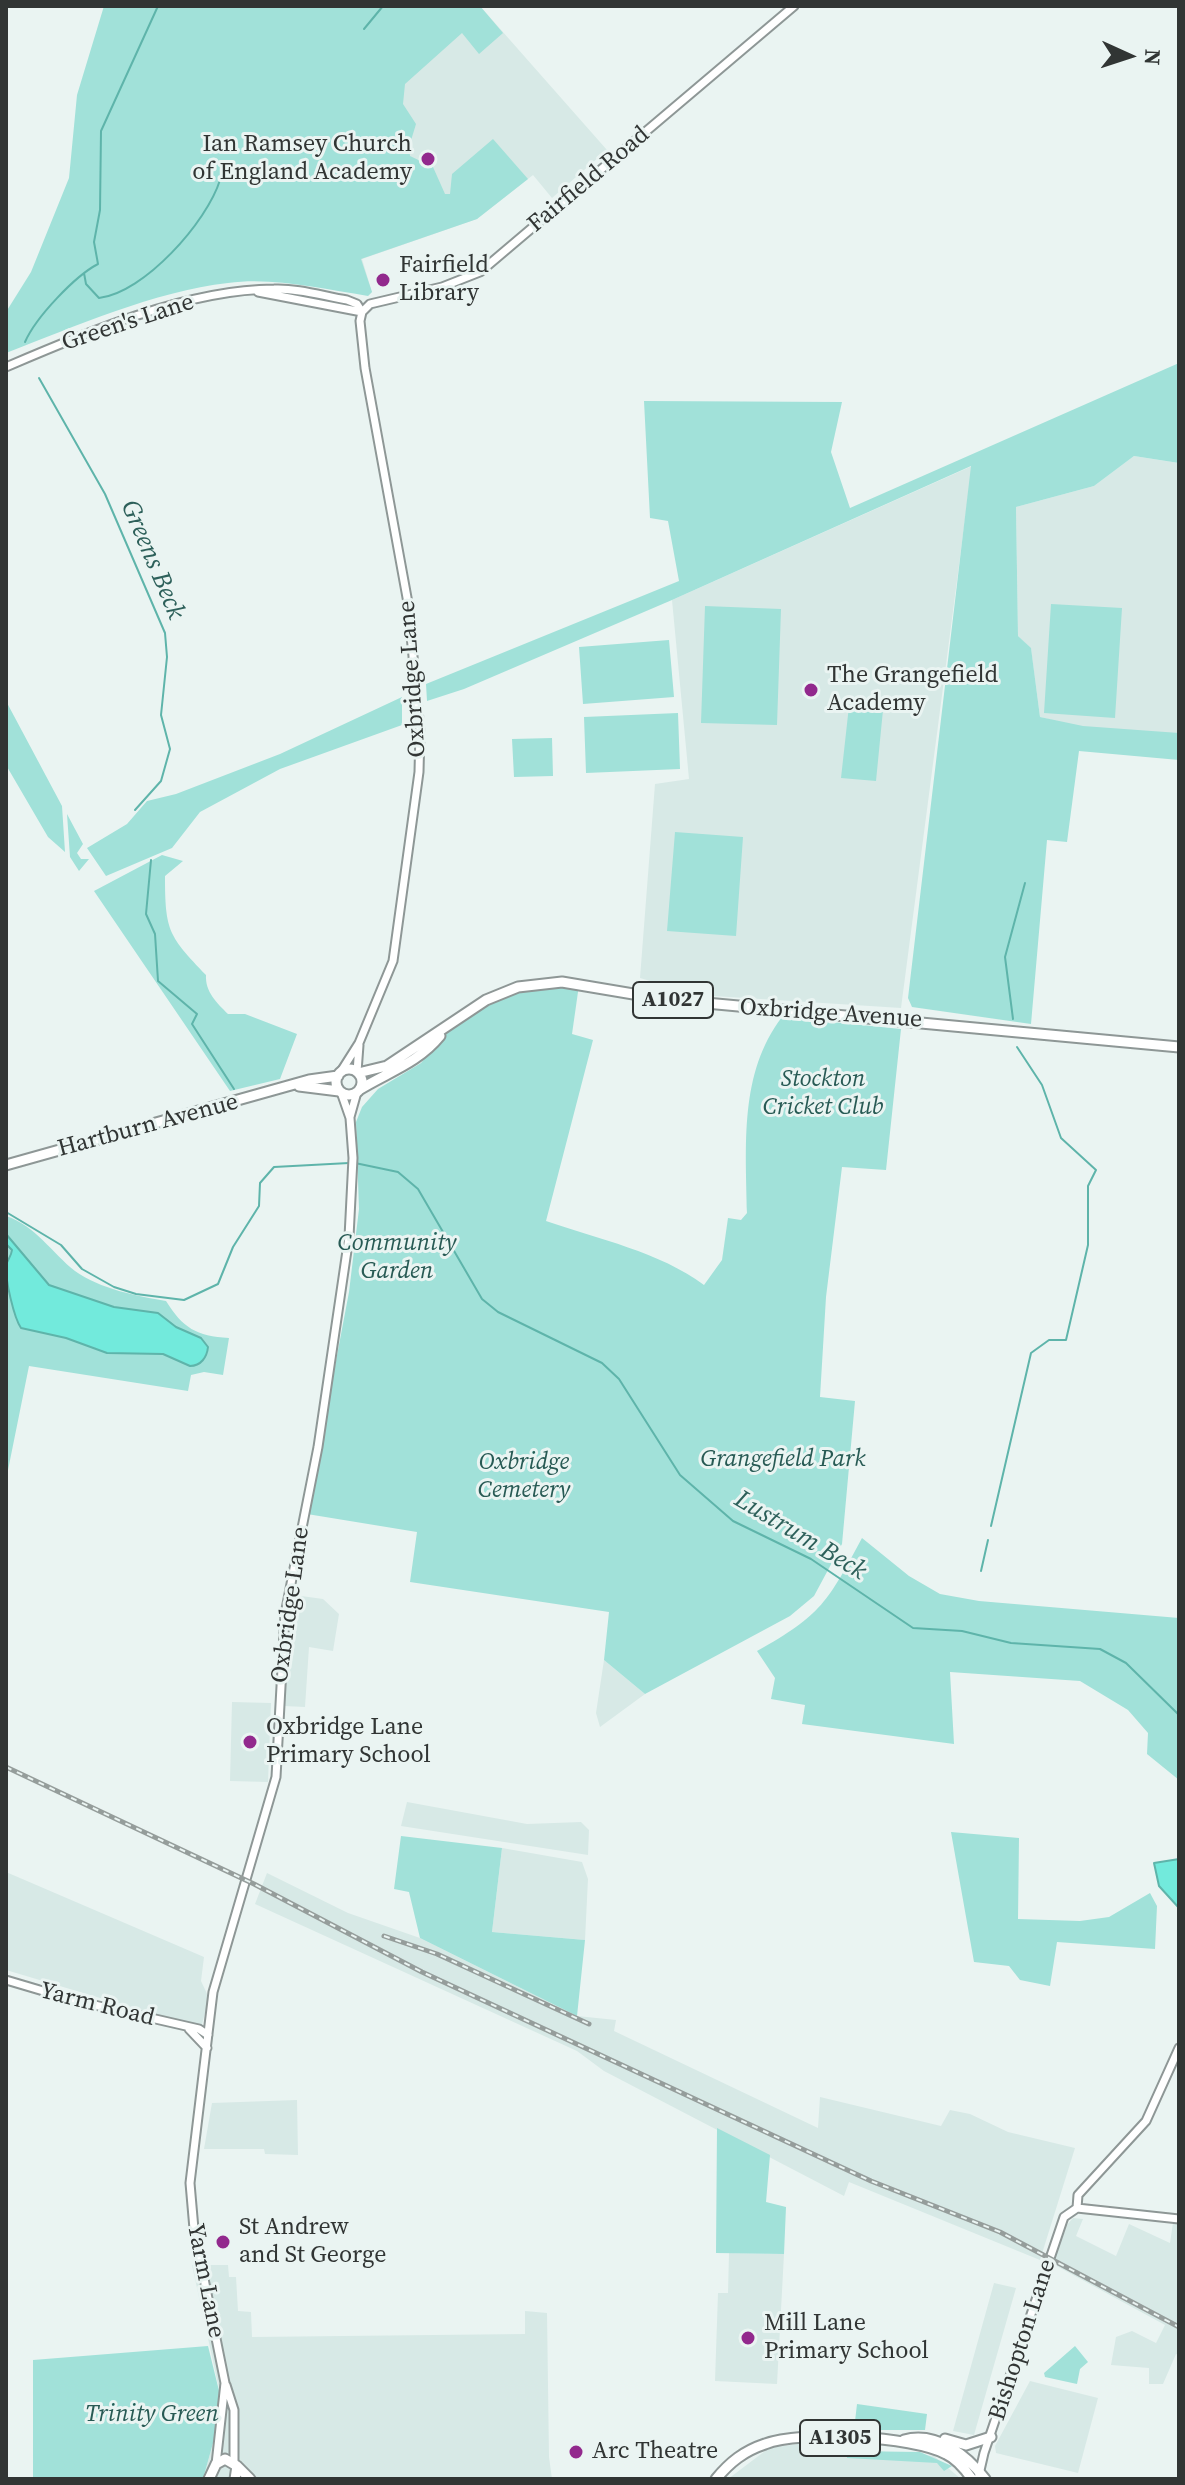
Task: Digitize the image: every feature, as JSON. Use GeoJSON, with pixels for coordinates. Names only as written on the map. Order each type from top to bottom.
{"type":"FeatureCollection","features":[{"type":"Feature","properties":{"kind":"main road","name":"Oxbridge Avenue"},"geometry":{"type":"LineString","coordinates":[[357,1072],[387,1066],[486,1000],[518,987],[562,982],[651,998],[1179,1047]]}},
{"type":"Feature","properties":{"kind":"main road","name":"Oxbridge Avenue"},"geometry":{"type":"LineString","coordinates":[[358,1091],[411,1062],[430,1048],[448,1027]]}},
{"type":"Feature","properties":{"kind":"main road","name":"A1027"},"geometry":{"type":"LineString","coordinates":[[339,1074],[349,1069],[357,1072]]}},
{"type":"Feature","properties":{"kind":"main road"},"geometry":{"type":"LineString","coordinates":[[357,1072],[361,1078],[358,1091]]}},
{"type":"Feature","properties":{"kind":"main road"},"geometry":{"type":"LineString","coordinates":[[339,1074],[340,1091]]}},
{"type":"Feature","properties":{"kind":"main road","name":"Hartburn Avenue"},"geometry":{"type":"LineString","coordinates":[[6,1165],[339,1074]]}},
{"type":"Feature","properties":{"kind":"main road","name":"Hartburn Avenue"},"geometry":{"type":"LineString","coordinates":[[291,1087],[340,1091]]}},
{"type":"Feature","properties":{"kind":"main road","name":"A1027"},"geometry":{"type":"LineString","coordinates":[[340,1091],[358,1091]]}},
{"type":"Feature","properties":{"kind":"main road","name":"A1305"},"geometry":{"type":"LineString","coordinates":[[716,2479],[742,2454],[778,2439],[800,2436],[931,2440],[966,2445],[991,2437]]}},
{"type":"Feature","properties":{"kind":"main road","name":"A1305"},"geometry":{"type":"LineString","coordinates":[[902,2440],[948,2455],[979,2477]]}},
{"type":"Feature","properties":{"kind":"main road","name":"A1305"},"geometry":{"type":"LineString","coordinates":[[931,2440],[966,2457],[979,2477]]}},
{"type":"Feature","properties":{"kind":"main road"},"geometry":{"type":"LineString","coordinates":[[213,2473],[225,2459],[250,2479]]}},
{"type":"Feature","properties":{"kind":"main road"},"geometry":{"type":"LineString","coordinates":[[235,2464],[235,2479]]}},
{"type":"Feature","properties":{"kind":"street","name":"Fairfield Road"},"geometry":{"type":"LineString","coordinates":[[362,312],[370,304],[442,287],[480,272],[794,6]]}},
{"type":"Feature","properties":{"kind":"street","name":"Green's Lane"},"geometry":{"type":"LineString","coordinates":[[6,367],[127,321],[206,298],[254,291],[362,312]]}},
{"type":"Feature","properties":{"kind":"street","name":"Oxbridge Lane"},"geometry":{"type":"LineString","coordinates":[[339,1074],[359,1043],[393,961],[417,812],[420,731],[408,603],[365,368],[360,321],[362,312]]}},
{"type":"Feature","properties":{"kind":"street","name":"Oxbridge Lane"},"geometry":{"type":"LineString","coordinates":[[357,1072],[359,1043]]}},
{"type":"Feature","properties":{"kind":"street"},"geometry":{"type":"LineString","coordinates":[[340,1091],[350,1118]]}},
{"type":"Feature","properties":{"kind":"street"},"geometry":{"type":"LineString","coordinates":[[350,1118],[358,1091]]}},
{"type":"Feature","properties":{"kind":"street","name":"Oxbridge Lane"},"geometry":{"type":"LineString","coordinates":[[208,2035],[216,1979],[276,1777],[285,1614],[319,1436],[349,1237],[353,1170],[350,1118]]}},
{"type":"Feature","properties":{"kind":"street","name":"Yarm Road"},"geometry":{"type":"LineString","coordinates":[[6,1980],[189,2029],[199,2029],[208,2035]]}},
{"type":"Feature","properties":{"kind":"street"},"geometry":{"type":"LineString","coordinates":[[207,2048],[189,2029],[210,2011]]}},
{"type":"Feature","properties":{"kind":"street","name":"Yarm Lane"},"geometry":{"type":"LineString","coordinates":[[208,2035],[191,2202],[225,2383],[234,2410],[235,2464]]}},
{"type":"Feature","properties":{"kind":"street","name":"Bishopton Lane"},"geometry":{"type":"LineString","coordinates":[[979,2477],[1064,2217],[1077,2208],[1078,2195],[1146,2121],[1179,2048]]}},
{"type":"Feature","properties":{"kind":"street"},"geometry":{"type":"LineString","coordinates":[[1077,2208],[1179,2219]]}},
{"type":"Feature","properties":{"kind":"street","name":"Yarm Lane"},"geometry":{"type":"LineString","coordinates":[[213,2473],[225,2383]]}},
{"type":"Feature","properties":{"kind":"shaded area","name":"Ian Ramsey Church of England Academy"},"geometry":{"type":"Polygon","coordinates":[[[480,6],[607,150],[552,198],[533,175],[477,219],[362,259],[372,292],[368,296],[224,14],[480,6]]]}},
{"type":"Feature","properties":{"kind":"shaded area"},"geometry":{"type":"Polygon","coordinates":[[[1134,456],[1179,463],[1179,753],[1040,717],[1031,649],[1018,636],[1016,507],[1094,486],[1134,456]]]}},
{"type":"Feature","properties":{"kind":"shaded area","name":"The Grangefield Academy"},"geometry":{"type":"Polygon","coordinates":[[[972,466],[901,1008],[698,995],[640,978],[655,784],[689,779],[672,600],[972,466]]]}},
{"type":"Feature","properties":{"kind":"shaded area"},"geometry":{"type":"Polygon","coordinates":[[[294,1595],[323,1599],[339,1614],[333,1651],[309,1647],[305,1707],[284,1706],[294,1595]]]}},
{"type":"Feature","properties":{"kind":"shaded area"},"geometry":{"type":"Polygon","coordinates":[[[604,1660],[645,1694],[600,1727],[596,1713],[604,1660]]]}},
{"type":"Feature","properties":{"kind":"shaded area","name":"Oxbridge Lane Primary School"},"geometry":{"type":"Polygon","coordinates":[[[232,1702],[271,1703],[268,1782],[230,1781],[232,1702]]]}},
{"type":"Feature","properties":{"kind":"shaded area"},"geometry":{"type":"Polygon","coordinates":[[[407,1802],[527,1824],[581,1822],[589,1830],[588,1855],[401,1826],[407,1802]]]}},
{"type":"Feature","properties":{"kind":"shaded area"},"geometry":{"type":"Polygon","coordinates":[[[502,1848],[582,1862],[588,1879],[585,1940],[492,1932],[502,1848]]]}},
{"type":"Feature","properties":{"kind":"shaded area"},"geometry":{"type":"Polygon","coordinates":[[[6,1872],[204,1957],[201,1981],[209,1998],[201,2028],[6,1970],[6,1872]]]}},
{"type":"Feature","properties":{"kind":"shaded area"},"geometry":{"type":"Polygon","coordinates":[[[267,1873],[348,1913],[420,1938],[577,2016],[616,2020],[614,2031],[818,2128],[820,2097],[941,2126],[950,2110],[970,2114],[1008,2132],[1075,2148],[1040,2260],[849,2182],[844,2196],[604,2071],[577,2051],[255,1904],[267,1873]]]}},
{"type":"Feature","properties":{"kind":"shaded area"},"geometry":{"type":"Polygon","coordinates":[[[297,2100],[298,2155],[265,2154],[264,2149],[204,2149],[212,2103],[297,2100]]]}},
{"type":"Feature","properties":{"kind":"shaded area"},"geometry":{"type":"Polygon","coordinates":[[[1174,2216],[1179,2216],[1179,2355],[1176,2354],[1163,2384],[1149,2384],[1149,2368],[1111,2365],[1116,2337],[1132,2331],[1156,2343],[1165,2325],[1053,2264],[1067,2225],[1073,2218],[1083,2219],[1076,2236],[1116,2256],[1129,2224],[1170,2243],[1174,2216]]]}},
{"type":"Feature","properties":{"kind":"shaded area","name":"Mill Lane Primary School"},"geometry":{"type":"Polygon","coordinates":[[[729,2253],[784,2254],[777,2384],[715,2381],[718,2293],[728,2293],[729,2253]]]}},
{"type":"Feature","properties":{"kind":"shaded area"},"geometry":{"type":"Polygon","coordinates":[[[192,2265],[228,2265],[229,2277],[236,2277],[238,2311],[251,2312],[252,2337],[525,2334],[525,2311],[547,2313],[552,2479],[203,2479],[223,2407],[192,2265]]]}},
{"type":"Feature","properties":{"kind":"shaded area"},"geometry":{"type":"Polygon","coordinates":[[[994,2283],[1016,2288],[974,2435],[953,2431],[994,2283]]]}},
{"type":"Feature","properties":{"kind":"shaded area"},"geometry":{"type":"Polygon","coordinates":[[[1030,2381],[1098,2398],[1078,2473],[996,2453],[995,2446],[1030,2381]]]}},
{"type":"Feature","properties":{"kind":"shaded area"},"geometry":{"type":"Polygon","coordinates":[[[798,2444],[934,2456],[961,2479],[728,2479],[769,2448],[798,2444]]]}},
{"type":"Feature","properties":{"kind":"green space"},"geometry":{"type":"Polygon","coordinates":[[[104,6],[480,6],[503,33],[479,54],[462,33],[405,84],[403,104],[416,124],[409,147],[410,156],[433,167],[445,194],[450,194],[452,174],[493,139],[528,179],[477,219],[361,259],[372,292],[368,296],[263,282],[200,287],[115,311],[6,353],[6,312],[31,272],[69,178],[77,95],[104,6]]]}},
{"type":"Feature","properties":{"kind":"green space"},"geometry":{"type":"Polygon","coordinates":[[[1179,363],[1179,463],[1134,456],[1094,486],[1016,507],[1018,636],[1031,648],[1040,717],[1083,726],[1179,733],[1179,760],[1079,751],[1067,842],[1047,840],[1031,1024],[912,1007],[908,998],[971,466],[672,600],[464,689],[427,701],[426,684],[679,581],[668,521],[650,518],[644,401],[842,402],[831,452],[850,508],[1179,363]]]}},
{"type":"Feature","properties":{"kind":"green space"},"geometry":{"type":"Polygon","coordinates":[[[1051,604],[1122,608],[1115,718],[1044,713],[1051,604]]]}},
{"type":"Feature","properties":{"kind":"green space"},"geometry":{"type":"Polygon","coordinates":[[[705,606],[781,609],[777,725],[701,723],[705,606]]]}},
{"type":"Feature","properties":{"kind":"green space"},"geometry":{"type":"Polygon","coordinates":[[[669,640],[674,697],[583,704],[579,647],[669,640]]]}},
{"type":"Feature","properties":{"kind":"green space"},"geometry":{"type":"Polygon","coordinates":[[[402,697],[402,725],[280,769],[200,812],[172,848],[106,876],[87,848],[127,824],[147,801],[176,794],[280,754],[402,697]]]}},
{"type":"Feature","properties":{"kind":"green space"},"geometry":{"type":"Polygon","coordinates":[[[6,701],[62,806],[65,852],[48,837],[6,765],[6,701]]]}},
{"type":"Feature","properties":{"kind":"green space"},"geometry":{"type":"Polygon","coordinates":[[[849,706],[883,710],[876,781],[841,778],[849,706]]]}},
{"type":"Feature","properties":{"kind":"green space"},"geometry":{"type":"Polygon","coordinates":[[[678,713],[680,769],[586,773],[584,717],[678,713]]]}},
{"type":"Feature","properties":{"kind":"green space"},"geometry":{"type":"Polygon","coordinates":[[[552,738],[553,776],[514,777],[512,739],[552,738]]]}},
{"type":"Feature","properties":{"kind":"green space"},"geometry":{"type":"Polygon","coordinates":[[[67,814],[83,844],[77,853],[81,859],[89,859],[79,871],[70,857],[67,814]]]}},
{"type":"Feature","properties":{"kind":"green space"},"geometry":{"type":"Polygon","coordinates":[[[675,832],[743,837],[736,936],[667,931],[675,832]]]}},
{"type":"Feature","properties":{"kind":"green space"},"geometry":{"type":"Polygon","coordinates":[[[162,855],[183,861],[165,876],[168,922],[184,951],[206,975],[212,997],[228,1014],[245,1014],[297,1034],[280,1079],[230,1091],[94,891],[162,855]]]}},
{"type":"Feature","properties":{"kind":"green space"},"geometry":{"type":"Polygon","coordinates":[[[579,985],[572,1034],[593,1040],[546,1221],[648,1255],[704,1285],[722,1260],[728,1218],[741,1220],[747,1213],[746,1136],[752,1086],[768,1039],[782,1017],[901,1029],[886,1170],[842,1167],[826,1297],[820,1397],[855,1401],[842,1544],[814,1596],[790,1616],[645,1694],[604,1660],[609,1612],[410,1582],[417,1532],[307,1514],[349,1292],[359,1209],[356,1122],[362,1107],[378,1089],[421,1063],[457,1018],[518,987],[579,985]]]}},
{"type":"Feature","properties":{"kind":"green space"},"geometry":{"type":"Polygon","coordinates":[[[6,1216],[26,1226],[85,1277],[119,1291],[166,1301],[178,1318],[192,1329],[229,1338],[223,1375],[204,1372],[191,1375],[188,1391],[29,1366],[6,1480],[6,1216]]]}},
{"type":"Feature","properties":{"kind":"green space"},"geometry":{"type":"Polygon","coordinates":[[[862,1538],[909,1576],[940,1594],[979,1601],[1179,1618],[1179,1780],[1147,1754],[1148,1733],[1128,1710],[1080,1681],[950,1672],[954,1744],[802,1724],[805,1705],[771,1699],[775,1678],[757,1651],[796,1627],[821,1605],[862,1538]]]}},
{"type":"Feature","properties":{"kind":"green space"},"geometry":{"type":"Polygon","coordinates":[[[951,1832],[1019,1838],[1018,1919],[1080,1921],[1109,1917],[1150,1893],[1157,1906],[1155,1949],[1057,1942],[1050,1986],[1020,1980],[1009,1966],[974,1962],[951,1832]]]}},
{"type":"Feature","properties":{"kind":"green space"},"geometry":{"type":"Polygon","coordinates":[[[401,1836],[502,1848],[492,1932],[585,1940],[577,2016],[420,1938],[409,1892],[394,1889],[401,1836]]]}},
{"type":"Feature","properties":{"kind":"green space"},"geometry":{"type":"Polygon","coordinates":[[[717,2128],[770,2155],[766,2202],[786,2207],[784,2254],[716,2253],[717,2128]]]}},
{"type":"Feature","properties":{"kind":"green space","name":"Trinity Green"},"geometry":{"type":"Polygon","coordinates":[[[208,2346],[223,2407],[203,2479],[33,2479],[33,2360],[208,2346]]]}},
{"type":"Feature","properties":{"kind":"green space"},"geometry":{"type":"Polygon","coordinates":[[[1075,2346],[1088,2362],[1080,2369],[1077,2384],[1045,2377],[1044,2373],[1075,2346]]]}},
{"type":"Feature","properties":{"kind":"green space"},"geometry":{"type":"Polygon","coordinates":[[[857,2404],[927,2414],[925,2430],[854,2430],[857,2404]]]}},
{"type":"Feature","properties":{"kind":"green space"},"geometry":{"type":"Polygon","coordinates":[[[920,2452],[952,2466],[944,2471],[937,2463],[847,2458],[847,2454],[842,2453],[920,2452]]]}},
{"type":"Feature","properties":{"kind":"water"},"geometry":{"type":"Polygon","coordinates":[[[6,1234],[49,1285],[114,1307],[158,1313],[176,1327],[201,1338],[208,1347],[205,1357],[200,1363],[190,1366],[163,1354],[107,1353],[66,1338],[21,1328],[7,1280],[6,1266],[12,1250],[6,1244],[6,1234]]]}},
{"type":"Feature","properties":{"kind":"water"},"geometry":{"type":"Polygon","coordinates":[[[1179,1859],[1179,1908],[1159,1886],[1154,1863],[1179,1859]]]}},
{"type":"Feature","properties":{"kind":"waterway","name":"Greens Beck"},"geometry":{"type":"LineString","coordinates":[[25,342],[57,298],[98,264],[94,242],[100,210],[101,131],[158,6]]}},
{"type":"Feature","properties":{"kind":"waterway"},"geometry":{"type":"LineString","coordinates":[[364,29],[383,6]]}},
{"type":"Feature","properties":{"kind":"waterway"},"geometry":{"type":"LineString","coordinates":[[84,273],[86,284],[99,298],[135,283],[154,270],[188,234],[213,197],[220,180]]}},
{"type":"Feature","properties":{"kind":"waterway","name":"Greens Beck"},"geometry":{"type":"LineString","coordinates":[[39,378],[105,494],[165,633],[167,657],[161,715],[170,749],[161,781],[135,810]]}},
{"type":"Feature","properties":{"kind":"waterway","name":"Greens Beck"},"geometry":{"type":"LineString","coordinates":[[151,860],[146,914],[155,934],[158,981],[197,1014],[192,1024],[234,1089]]}},
{"type":"Feature","properties":{"kind":"waterway"},"geometry":{"type":"LineString","coordinates":[[1013,1019],[1005,957],[1025,883]]}},
{"type":"Feature","properties":{"kind":"waterway"},"geometry":{"type":"LineString","coordinates":[[991,1526],[1031,1353],[1049,1340],[1066,1340],[1088,1245],[1088,1186],[1096,1170],[1061,1138],[1042,1085],[1017,1047]]}},
{"type":"Feature","properties":{"kind":"waterway","name":"Lustrum Beck"},"geometry":{"type":"LineString","coordinates":[[6,1212],[61,1245],[82,1269],[114,1287],[136,1294],[184,1300],[218,1284],[233,1247],[259,1206],[260,1183],[274,1167],[349,1163]]}},
{"type":"Feature","properties":{"kind":"waterway","name":"Lustrum Beck"},"geometry":{"type":"LineString","coordinates":[[355,1163],[398,1172],[418,1189],[482,1299],[498,1312],[602,1363],[619,1379],[680,1475],[733,1521],[811,1559],[913,1628],[962,1631],[1011,1643],[1100,1649],[1126,1663],[1179,1715]]}},
{"type":"Feature","properties":{"kind":"waterway"},"geometry":{"type":"LineString","coordinates":[[981,1571],[988,1540]]}},
{"type":"Feature","properties":{"kind":"railway"},"geometry":{"type":"LineString","coordinates":[[6,1767],[254,1884],[422,1972],[871,2181],[1000,2232],[1179,2327]]}},
{"type":"Feature","properties":{"kind":"railway"},"geometry":{"type":"LineString","coordinates":[[384,1936],[437,1954],[589,2024]]}},
{"type":"Feature","properties":{"kind":"place","name":"Ian Ramsey Church of England Academy"},"geometry":{"type":"Point","coordinates":[428,159]}},
{"type":"Feature","properties":{"kind":"place","name":"Fairfield Library"},"geometry":{"type":"Point","coordinates":[383,280]}},
{"type":"Feature","properties":{"kind":"place","name":"The Grangefield Academy"},"geometry":{"type":"Point","coordinates":[811,690]}},
{"type":"Feature","properties":{"kind":"place","name":"Oxbridge Lane Primary School"},"geometry":{"type":"Point","coordinates":[250,1742]}},
{"type":"Feature","properties":{"kind":"place","name":"St Andrew and St George"},"geometry":{"type":"Point","coordinates":[223,2242]}},
{"type":"Feature","properties":{"kind":"place","name":"Mill Lane Primary School"},"geometry":{"type":"Point","coordinates":[748,2338]}},
{"type":"Feature","properties":{"kind":"place","name":"Arc Theatre"},"geometry":{"type":"Point","coordinates":[576,2452]}},
{"type":"Feature","properties":{"kind":"park label","name":"Stockton Cricket Club"},"geometry":{"type":"Point","coordinates":[823,1094]}},
{"type":"Feature","properties":{"kind":"park label","name":"Community Garden"},"geometry":{"type":"Point","coordinates":[397,1258]}},
{"type":"Feature","properties":{"kind":"park label","name":"Grangefield Park"},"geometry":{"type":"Point","coordinates":[783,1460]}},
{"type":"Feature","properties":{"kind":"park label","name":"Oxbridge Cemetery"},"geometry":{"type":"Point","coordinates":[524,1477]}}]}
